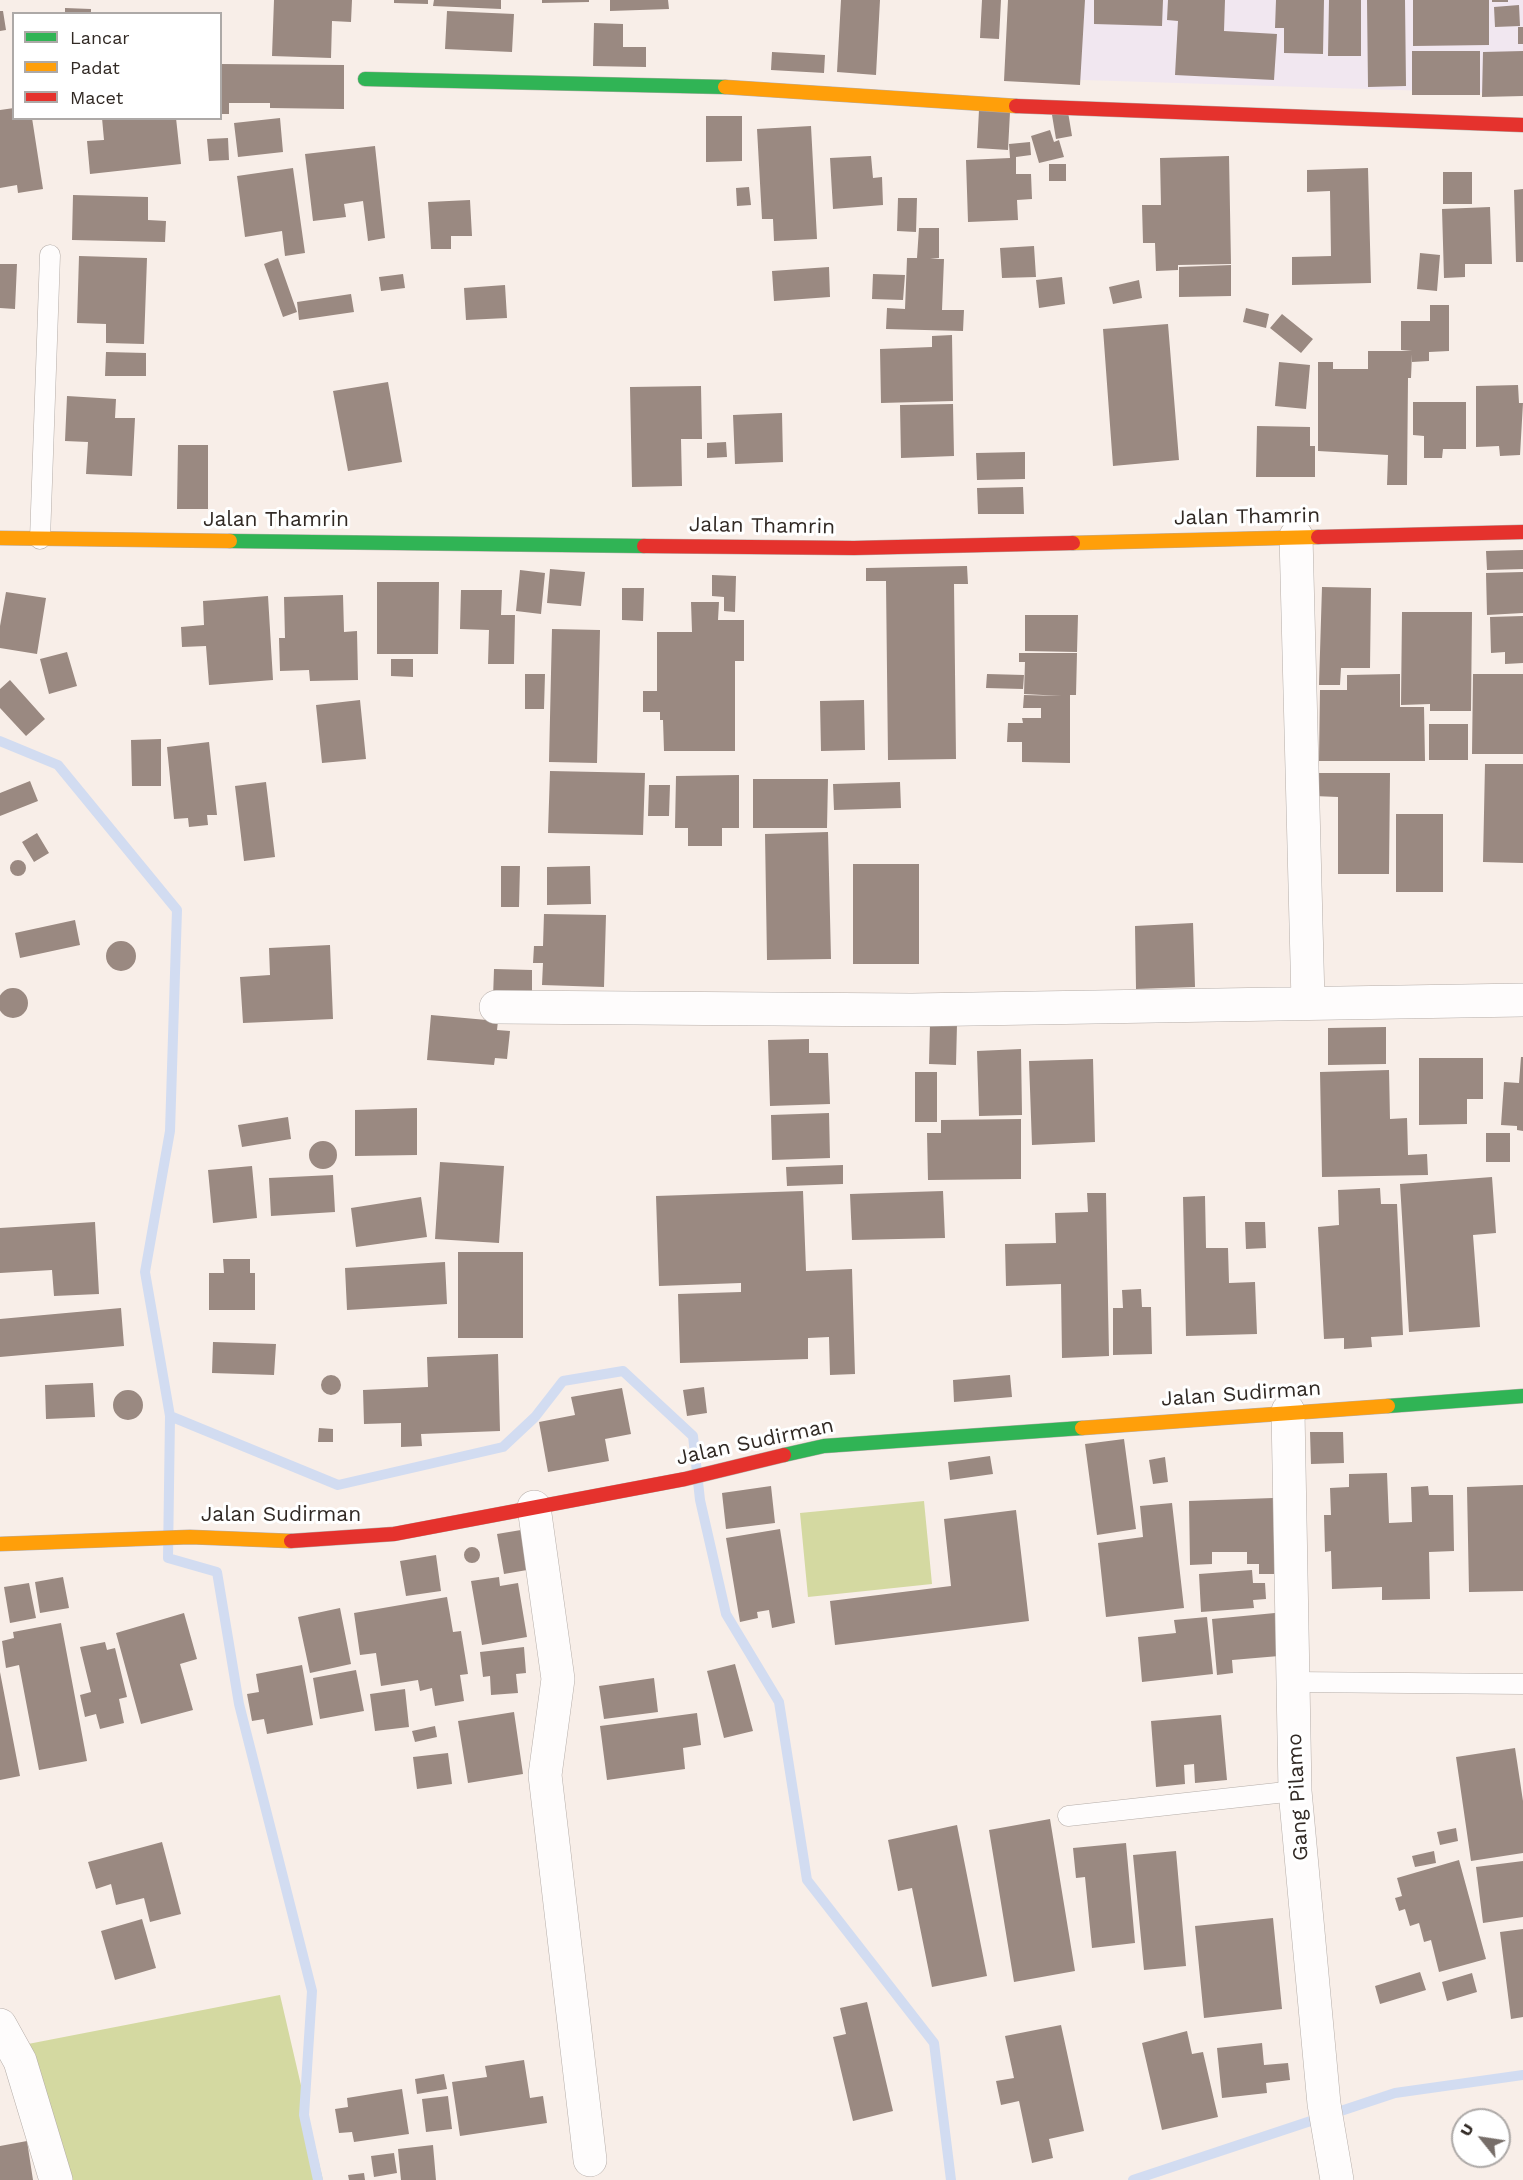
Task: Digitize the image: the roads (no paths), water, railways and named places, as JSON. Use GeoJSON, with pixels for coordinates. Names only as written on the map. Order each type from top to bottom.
{"type":"FeatureCollection","features":[{"type":"Feature","properties":{"kind":"street"},"geometry":{"type":"LineString","coordinates":[[365,79],[680,84],[1029,106],[1523,125]]}},
{"type":"Feature","properties":{"kind":"street","name":"Jalan Thamrin"},"geometry":{"type":"LineString","coordinates":[[0,538],[854,548],[1523,532]]}},
{"type":"Feature","properties":{"kind":"street"},"geometry":{"type":"LineString","coordinates":[[1296,536],[1308,1001]]}},
{"type":"Feature","properties":{"kind":"street"},"geometry":{"type":"LineString","coordinates":[[496,1007],[912,1010],[1308,1001],[1523,1000]]}},
{"type":"Feature","properties":{"kind":"street","name":"Jalan Sudirman"},"geometry":{"type":"LineString","coordinates":[[0,1544],[190,1537],[292,1541],[394,1534],[685,1479],[824,1446],[1523,1396]]}},
{"type":"Feature","properties":{"kind":"street","name":"Gang Pilamo"},"geometry":{"type":"LineString","coordinates":[[1288,1412],[1295,1791],[1326,2116],[1337,2180]]}},
{"type":"Feature","properties":{"kind":"street"},"geometry":{"type":"LineString","coordinates":[[534,1507],[558,1679],[545,1775],[590,2160]]}},
{"type":"Feature","properties":{"kind":"street"},"geometry":{"type":"LineString","coordinates":[[0,2025],[20,2061],[56,2180]]}},
{"type":"Feature","properties":{"kind":"lane"},"geometry":{"type":"LineString","coordinates":[[40,539],[50,255]]}},
{"type":"Feature","properties":{"kind":"lane"},"geometry":{"type":"LineString","coordinates":[[1293,1682],[1523,1684]]}},
{"type":"Feature","properties":{"kind":"lane"},"geometry":{"type":"LineString","coordinates":[[1068,1816],[1295,1791]]}},
{"type":"Feature","properties":{"kind":"waterway"},"geometry":{"type":"LineString","coordinates":[[0,741],[58,765],[177,910],[170,1131],[145,1272],[170,1416],[338,1485],[503,1447],[535,1417],[563,1381],[623,1371],[693,1436],[700,1500],[726,1614],[779,1702],[807,1880],[934,2043],[951,2180]]}},
{"type":"Feature","properties":{"kind":"waterway"},"geometry":{"type":"LineString","coordinates":[[170,1416],[168,1558],[217,1572],[239,1704],[312,1991],[304,2115],[318,2180]]}},
{"type":"Feature","properties":{"kind":"waterway"},"geometry":{"type":"LineString","coordinates":[[1133,2180],[1395,2093],[1523,2075]]}}]}
